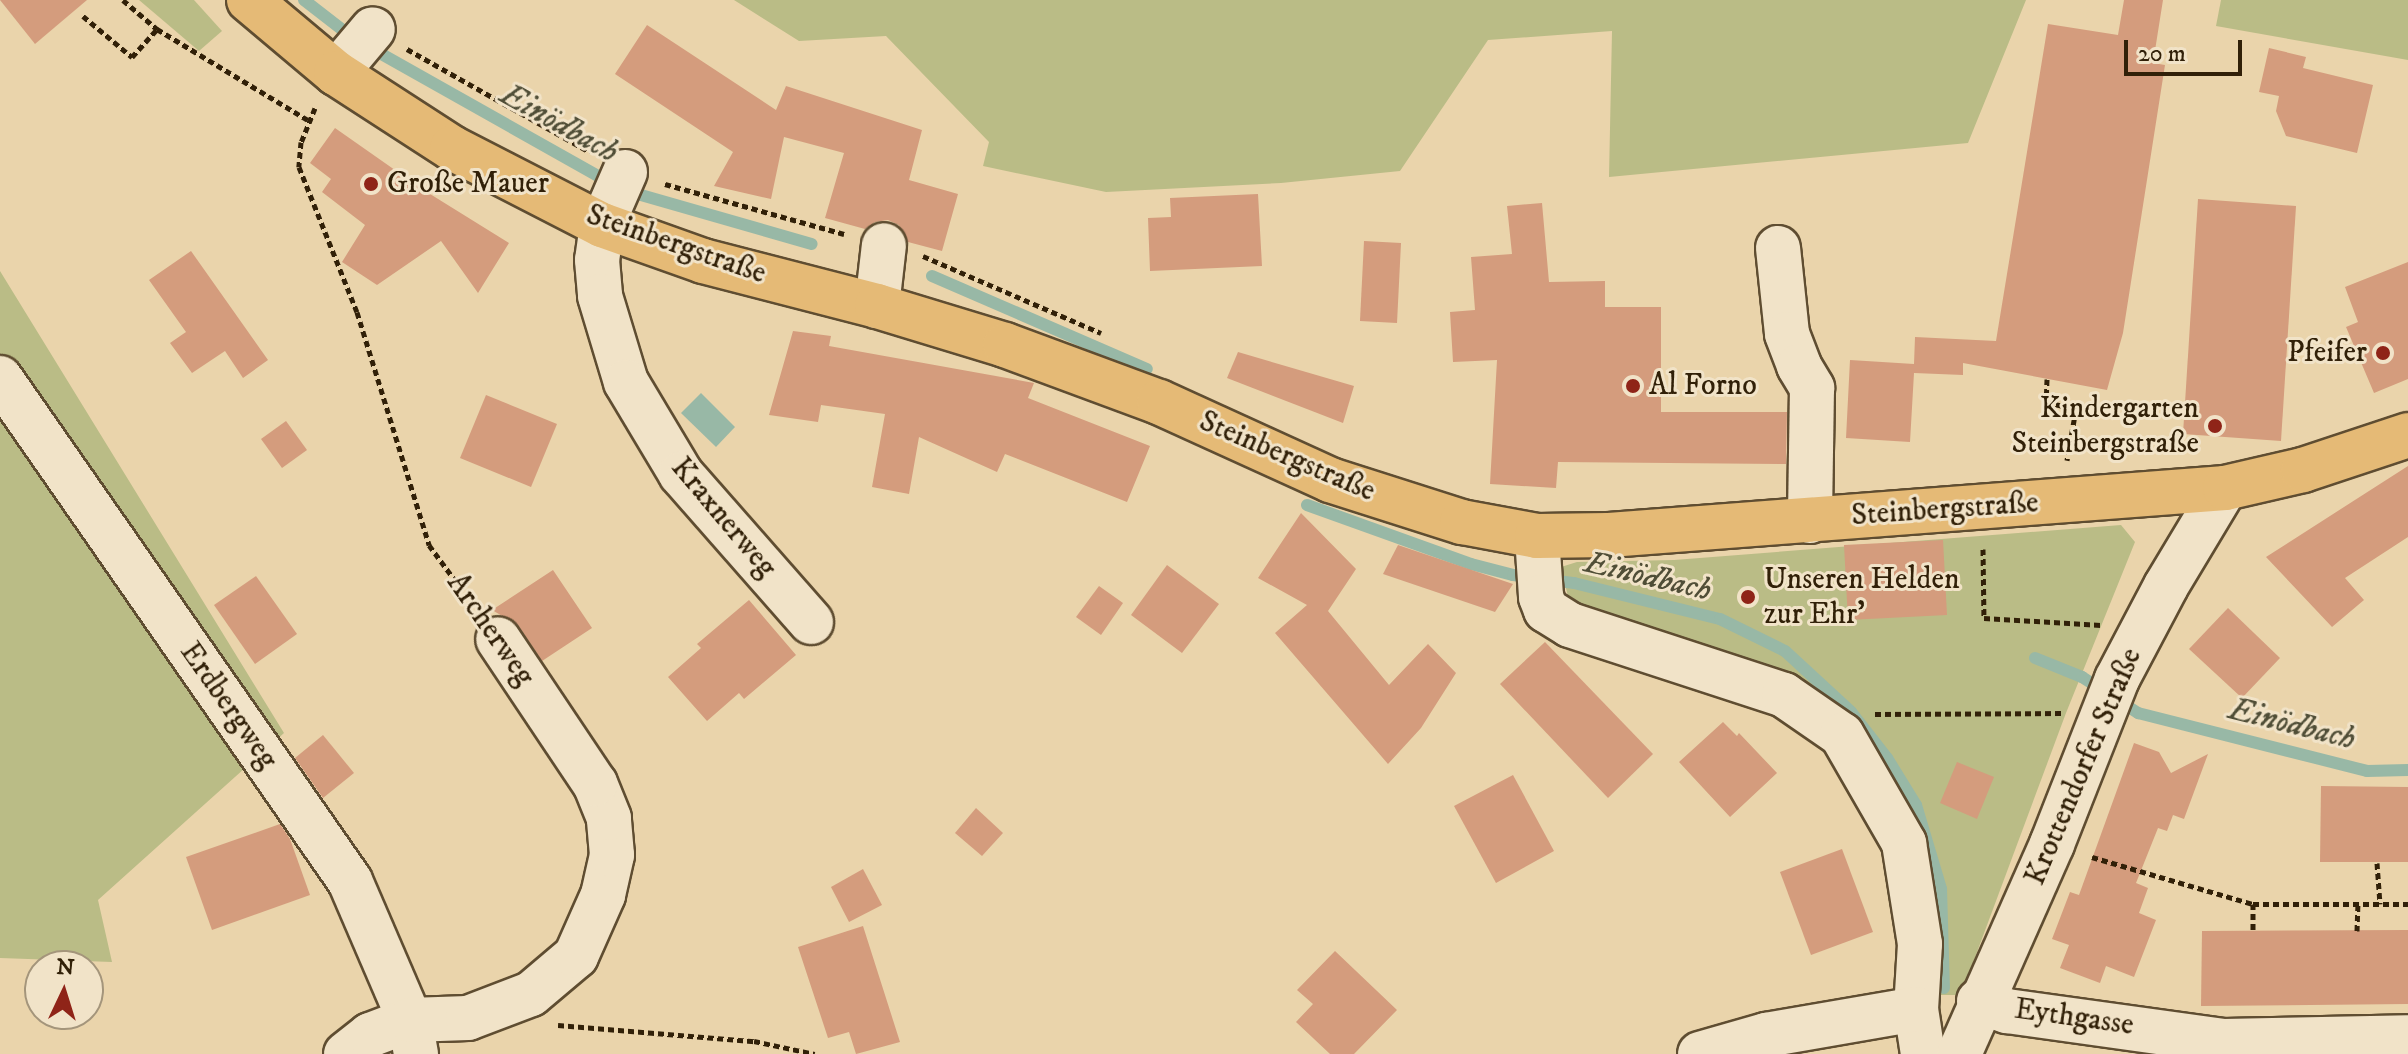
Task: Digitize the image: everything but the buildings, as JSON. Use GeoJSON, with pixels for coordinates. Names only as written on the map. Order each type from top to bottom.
{"type":"FeatureCollection","features":[{"type":"Feature","properties":{"kind":"main road","name":"Steinbergstraße"},"geometry":{"type":"LineString","coordinates":[[249,0],[358,48],[452,148],[616,194],[703,261],[877,306],[1005,345],[1159,402],[1330,480],[1462,522],[1540,575],[1609,535],[2225,488],[2315,467],[2408,435]]}},
{"type":"Feature","properties":{"kind":"street","name":"Kraxnerweg"},"geometry":{"type":"LineString","coordinates":[[616,194],[597,260],[600,296],[626,382],[681,474],[811,622]]}},
{"type":"Feature","properties":{"kind":"street"},"geometry":{"type":"LineString","coordinates":[[877,306],[884,245]]}},
{"type":"Feature","properties":{"kind":"street"},"geometry":{"type":"LineString","coordinates":[[1778,248],[1787,334],[1799,366],[1812,388],[1810,521]]}},
{"type":"Feature","properties":{"kind":"street","name":"Erdbergweg"},"geometry":{"type":"LineString","coordinates":[[0,378],[350,881],[413,1037]]}},
{"type":"Feature","properties":{"kind":"street","name":"Krottendorfer Straße"},"geometry":{"type":"LineString","coordinates":[[1959,1054],[1979,1001],[2052,844],[2110,696],[2225,488]]}},
{"type":"Feature","properties":{"kind":"street"},"geometry":{"type":"LineString","coordinates":[[1540,575],[1570,625],[1784,695],[1842,735],[1904,843],[1920,944],[1916,1009],[1923,1054]]}},
{"type":"Feature","properties":{"kind":"street","name":"Archerweg"},"geometry":{"type":"LineString","coordinates":[[346,1054],[370,1035],[413,1037],[531,994],[576,956],[603,895],[612,855],[609,818],[599,795],[498,639]]}},
{"type":"Feature","properties":{"kind":"street","name":"Eythgasse"},"geometry":{"type":"LineString","coordinates":[[1979,1001],[2007,1011],[2224,1041],[2408,1037]]}},
{"type":"Feature","properties":{"kind":"street"},"geometry":{"type":"LineString","coordinates":[[1700,1054],[1766,1035],[1916,1009]]}},
{"type":"Feature","properties":{"kind":"path"},"geometry":{"type":"LineString","coordinates":[[123,0],[157,29],[308,120]]}},
{"type":"Feature","properties":{"kind":"path"},"geometry":{"type":"LineString","coordinates":[[83,16],[132,57],[157,29]]}},
{"type":"Feature","properties":{"kind":"path"},"geometry":{"type":"LineString","coordinates":[[358,48],[616,194],[884,245],[942,261],[1109,337]]}},
{"type":"Feature","properties":{"kind":"path","name":"Archerweg"},"geometry":{"type":"LineString","coordinates":[[358,48],[308,120],[299,167],[357,312],[429,545],[498,639]]}},
{"type":"Feature","properties":{"kind":"path"},"geometry":{"type":"LineString","coordinates":[[2047,379],[2046,402],[2076,409],[2065,469]]}},
{"type":"Feature","properties":{"kind":"path"},"geometry":{"type":"LineString","coordinates":[[1982,508],[1984,618],[2145,629]]}},
{"type":"Feature","properties":{"kind":"path"},"geometry":{"type":"LineString","coordinates":[[1878,713],[2110,696]]}},
{"type":"Feature","properties":{"kind":"path"},"geometry":{"type":"LineString","coordinates":[[2086,855],[2138,873],[2253,904],[2408,904]]}},
{"type":"Feature","properties":{"kind":"path"},"geometry":{"type":"LineString","coordinates":[[2377,863],[2380,904]]}},
{"type":"Feature","properties":{"kind":"path"},"geometry":{"type":"LineString","coordinates":[[2253,904],[2253,931]]}},
{"type":"Feature","properties":{"kind":"path"},"geometry":{"type":"LineString","coordinates":[[2357,931],[2358,904]]}},
{"type":"Feature","properties":{"kind":"path"},"geometry":{"type":"LineString","coordinates":[[555,1025],[754,1041],[815,1054]]}},
{"type":"Feature","properties":{"kind":"green space"},"geometry":{"type":"Polygon","coordinates":[[[139,0],[194,0],[222,31],[199,51],[139,0]]]}},
{"type":"Feature","properties":{"kind":"green space"},"geometry":{"type":"Polygon","coordinates":[[[734,0],[2026,0],[1968,143],[1609,177],[1612,31],[1488,40],[1400,171],[1281,183],[1106,192],[983,166],[989,142],[886,36],[799,41],[734,0]]]}},
{"type":"Feature","properties":{"kind":"green space"},"geometry":{"type":"Polygon","coordinates":[[[2221,0],[2408,0],[2408,60],[2216,26],[2221,0]]]}},
{"type":"Feature","properties":{"kind":"green space"},"geometry":{"type":"Polygon","coordinates":[[[0,271],[284,733],[98,900],[112,962],[104,962],[104,950],[24,950],[24,959],[0,958],[0,271]]]}},
{"type":"Feature","properties":{"kind":"green space"},"geometry":{"type":"Polygon","coordinates":[[[2121,525],[2135,542],[2066,713],[1961,995],[1931,995],[1889,779],[1569,601],[1561,567],[1577,562],[1674,560],[2121,525]]]}},
{"type":"Feature","properties":{"kind":"shaded area"},"geometry":{"type":"Polygon","coordinates":[[[701,393],[735,427],[716,447],[681,413],[701,393]]]}},
{"type":"Feature","properties":{"kind":"waterway","name":"Einödbach"},"geometry":{"type":"LineString","coordinates":[[304,0],[353,38],[610,183]]}},
{"type":"Feature","properties":{"kind":"waterway","name":"Einödbach"},"geometry":{"type":"LineString","coordinates":[[627,191],[812,244]]}},
{"type":"Feature","properties":{"kind":"waterway","name":"Einödbach"},"geometry":{"type":"LineString","coordinates":[[932,276],[1147,369]]}},
{"type":"Feature","properties":{"kind":"waterway","name":"Einödbach"},"geometry":{"type":"LineString","coordinates":[[1307,505],[1471,564],[1513,575],[1574,583],[1720,619],[1785,651],[1851,712],[1887,758],[1916,805],[1941,889],[1944,988]]}},
{"type":"Feature","properties":{"kind":"waterway","name":"Einödbach"},"geometry":{"type":"LineString","coordinates":[[2035,658],[2082,677],[2138,713],[2367,771],[2408,770]]}},
{"type":"Feature","properties":{"kind":"place","name":"Große Mauer"},"geometry":{"type":"Point","coordinates":[371,184]}},
{"type":"Feature","properties":{"kind":"place","name":"Pfeifer"},"geometry":{"type":"Point","coordinates":[2383,353]}},
{"type":"Feature","properties":{"kind":"place","name":"Al Forno"},"geometry":{"type":"Point","coordinates":[1633,386]}},
{"type":"Feature","properties":{"kind":"place","name":"Kindergarten Steinbergstraße"},"geometry":{"type":"Point","coordinates":[2215,426]}},
{"type":"Feature","properties":{"kind":"place","name":"Unseren Helden zur Ehr'"},"geometry":{"type":"Point","coordinates":[1748,597]}}]}
